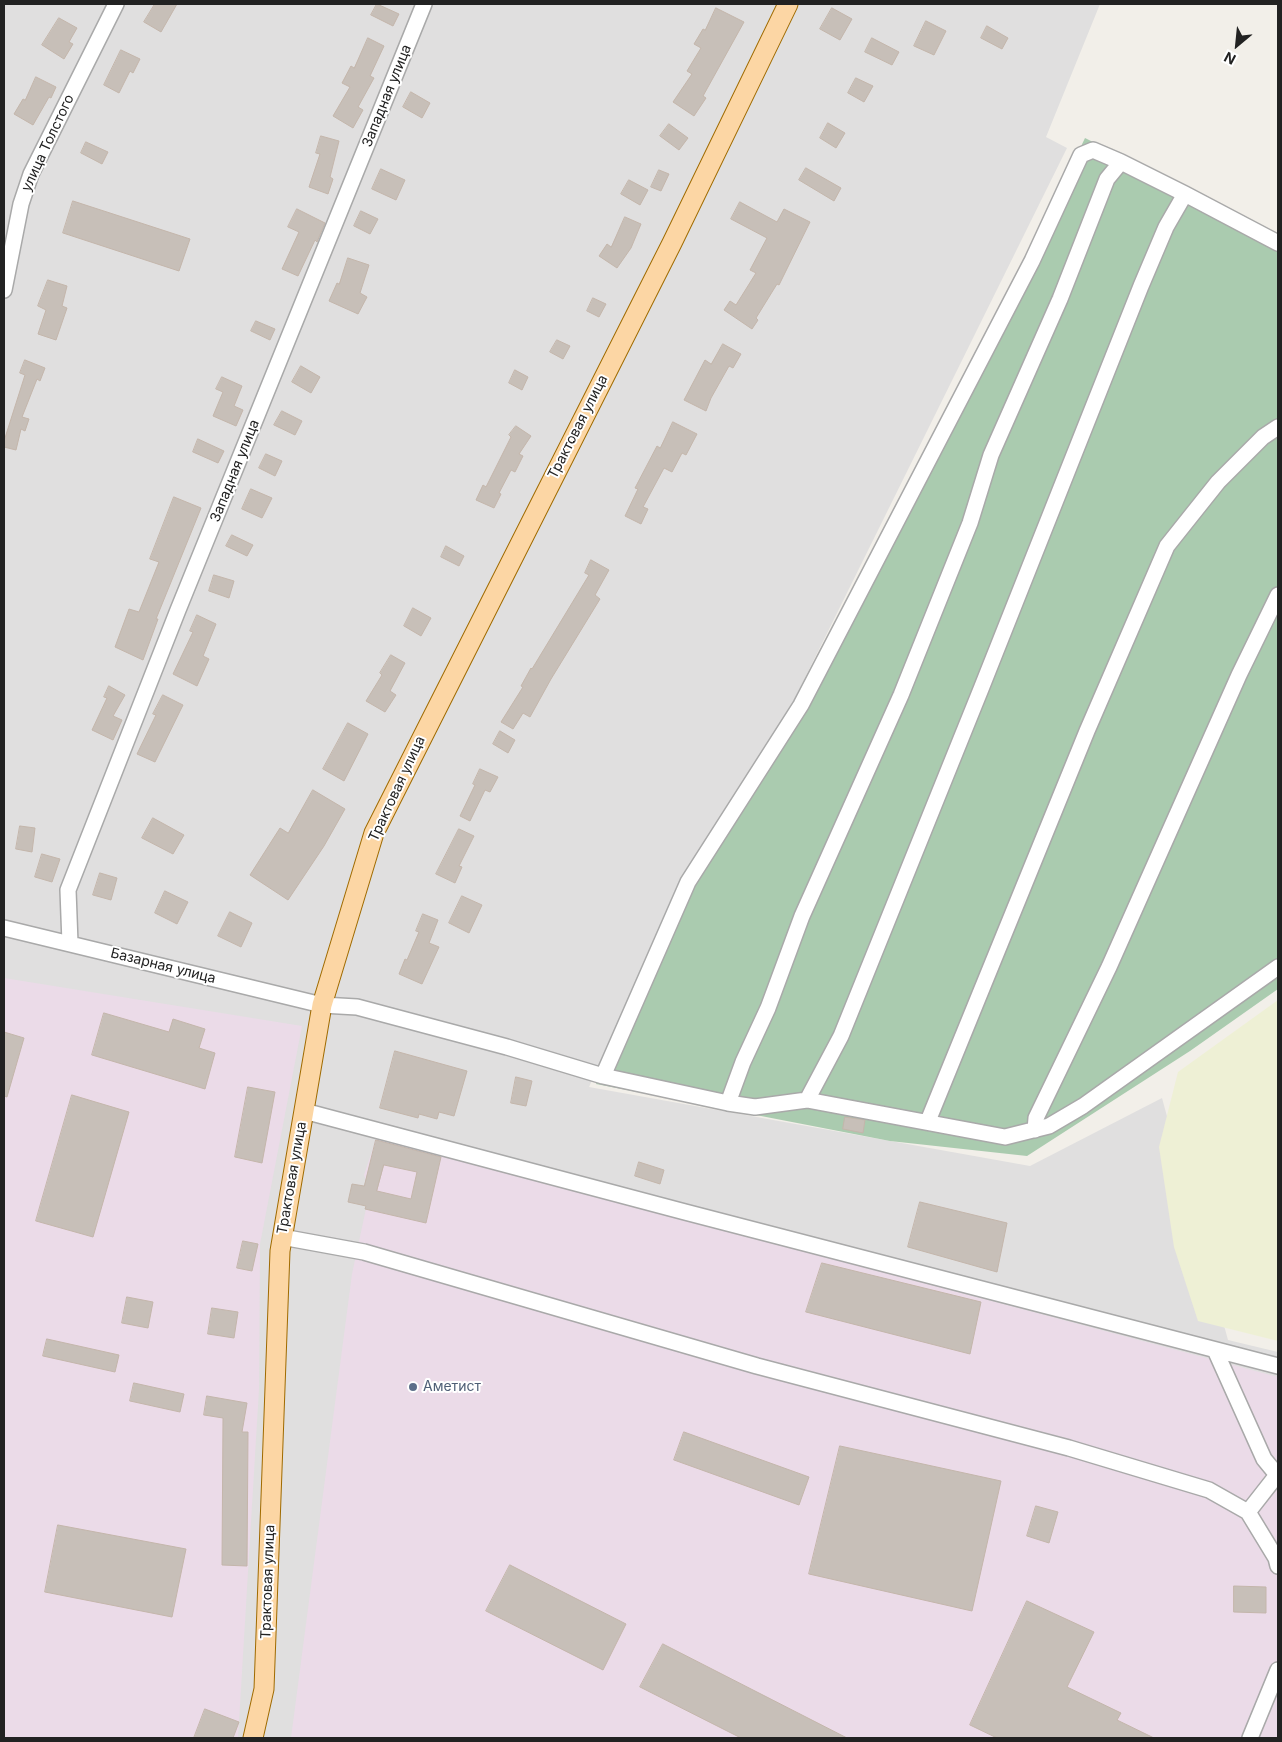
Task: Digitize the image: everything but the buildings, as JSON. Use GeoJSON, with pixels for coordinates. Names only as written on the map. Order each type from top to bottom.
{"type":"FeatureCollection","features":[{"type":"Feature","properties":{"kind":"main road","name":"Трактовая улица"},"geometry":{"type":"LineString","coordinates":[[253,1738],[264,1688],[280,1251],[322,1005],[374,833],[672,243],[788,4]]}},
{"type":"Feature","properties":{"kind":"street","name":"улица Толстого"},"geometry":{"type":"LineString","coordinates":[[4,290],[20,204],[31,174],[116,4]]}},
{"type":"Feature","properties":{"kind":"street","name":"Западная улица"},"geometry":{"type":"LineString","coordinates":[[70,943],[68,890],[178,610],[424,4]]}},
{"type":"Feature","properties":{"kind":"street"},"geometry":{"type":"LineString","coordinates":[[604,1076],[688,882],[801,705],[1032,261],[1081,155],[1093,150],[1121,162],[1278,243]]}},
{"type":"Feature","properties":{"kind":"street"},"geometry":{"type":"LineString","coordinates":[[728,1103],[743,1062],[768,1008],[802,916],[901,696],[970,523],[991,455],[1060,300],[1107,179],[1121,162]]}},
{"type":"Feature","properties":{"kind":"street"},"geometry":{"type":"LineString","coordinates":[[807,1100],[841,1036],[1141,286],[1166,227],[1185,194]]}},
{"type":"Feature","properties":{"kind":"street"},"geometry":{"type":"LineString","coordinates":[[928,1121],[1087,732],[1167,546],[1218,482],[1263,437],[1278,427]]}},
{"type":"Feature","properties":{"kind":"street"},"geometry":{"type":"LineString","coordinates":[[1035,1130],[1036,1118],[1109,967],[1235,684],[1278,595]]}},
{"type":"Feature","properties":{"kind":"street","name":"Базарная улица"},"geometry":{"type":"LineString","coordinates":[[4,928],[322,1005],[357,1007],[507,1046],[604,1076],[728,1103],[755,1107],[807,1100],[928,1121],[1005,1137],[1049,1126],[1083,1106],[1278,967]]}},
{"type":"Feature","properties":{"kind":"street"},"geometry":{"type":"LineString","coordinates":[[304,1111],[1278,1366]]}},
{"type":"Feature","properties":{"kind":"street"},"geometry":{"type":"LineString","coordinates":[[282,1237],[364,1252],[758,1366],[1069,1448],[1209,1490],[1248,1512],[1276,1558],[1278,1566]]}},
{"type":"Feature","properties":{"kind":"street"},"geometry":{"type":"LineString","coordinates":[[1215,1350],[1264,1459],[1278,1476],[1248,1512]]}},
{"type":"Feature","properties":{"kind":"street"},"geometry":{"type":"LineString","coordinates":[[1250,1738],[1278,1670]]}},
{"type":"Feature","properties":{"kind":"shaded area"},"geometry":{"type":"Polygon","coordinates":[[[4,4],[1100,4],[1046,137],[1067,148],[794,700],[680,882],[589,1087],[1030,1166],[1162,1098],[1228,1340],[1278,1352],[1278,1738],[4,1738],[4,4]]]}},
{"type":"Feature","properties":{"kind":"shaded area"},"geometry":{"type":"Polygon","coordinates":[[[4,978],[302,1026],[260,1244],[259,1389],[238,1738],[4,1738],[4,978]]]}},
{"type":"Feature","properties":{"kind":"shaded area"},"geometry":{"type":"Polygon","coordinates":[[[376,1139],[1278,1377],[1278,1738],[291,1738],[352,1274],[370,1190],[364,1175],[376,1139]]]}},
{"type":"Feature","properties":{"kind":"green space"},"geometry":{"type":"Polygon","coordinates":[[[1085,138],[1227,209],[1278,237],[1278,989],[1190,1051],[1027,1156],[890,1141],[596,1084],[613,1041],[684,881],[798,703],[998,320],[1085,138]]]}},
{"type":"Feature","properties":{"kind":"green space"},"geometry":{"type":"Polygon","coordinates":[[[1278,1000],[1278,1341],[1198,1321],[1174,1247],[1159,1147],[1178,1072],[1278,1000]]]}},
{"type":"Feature","properties":{"kind":"place","name":"Аметист"},"geometry":{"type":"Point","coordinates":[413,1387]}}]}
